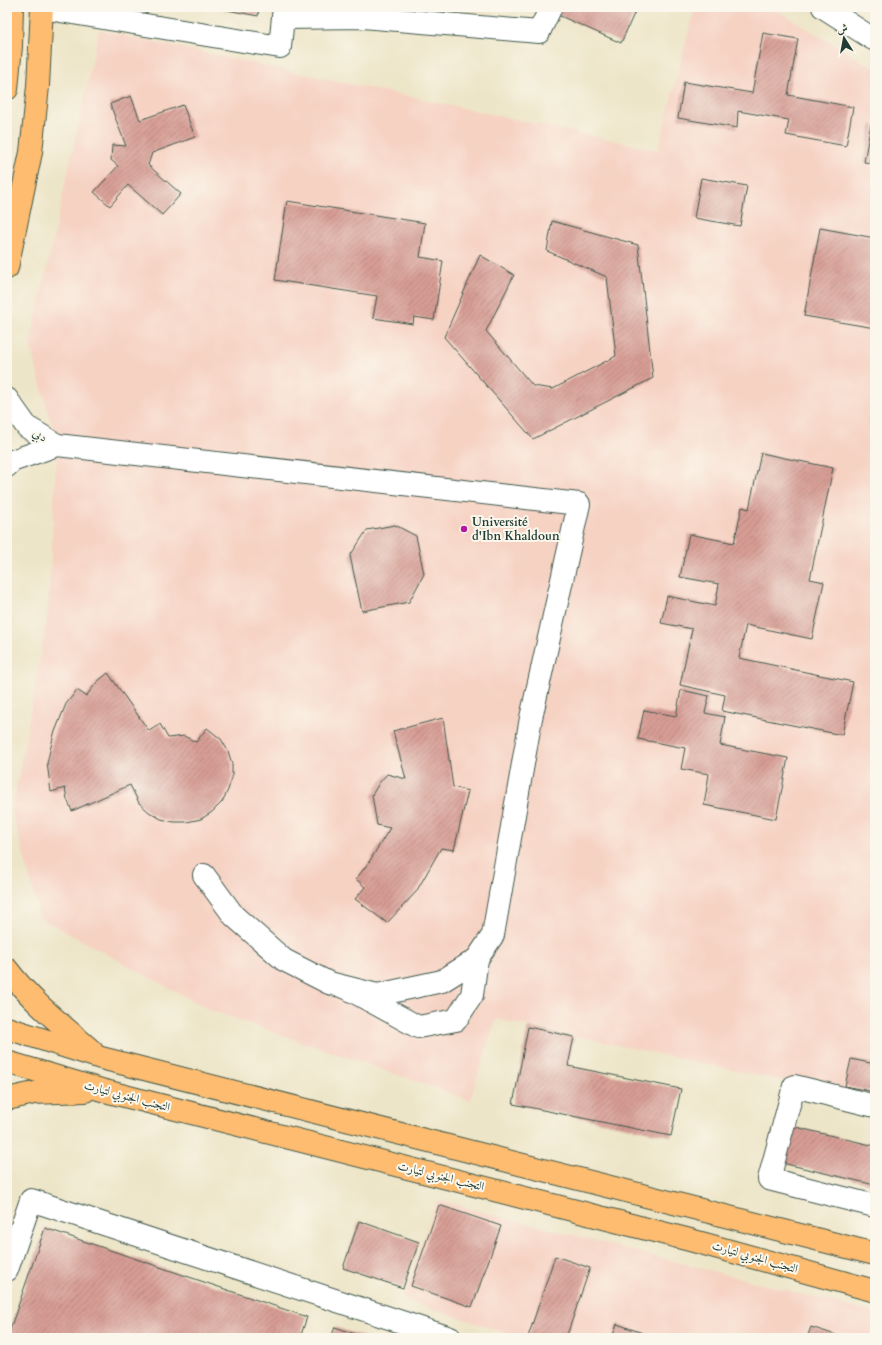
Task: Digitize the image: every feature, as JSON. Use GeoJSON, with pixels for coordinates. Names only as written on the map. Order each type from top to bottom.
{"type":"FeatureCollection","features":[{"type":"Feature","properties":{"kind":"highway"},"geometry":{"type":"LineString","coordinates":[[7,89],[11,46],[12,7]]}},
{"type":"Feature","properties":{"kind":"highway"},"geometry":{"type":"LineString","coordinates":[[7,268],[31,152],[38,86],[42,8]]}},
{"type":"Feature","properties":{"kind":"highway"},"geometry":{"type":"LineString","coordinates":[[7,969],[17,983],[39,1006],[101,1058]]}},
{"type":"Feature","properties":{"kind":"highway"},"geometry":{"type":"LineString","coordinates":[[7,1028],[101,1058],[875,1254]]}},
{"type":"Feature","properties":{"kind":"highway","name":"التجنب الجنوبي لتيارت"},"geometry":{"type":"LineString","coordinates":[[7,1062],[105,1091],[690,1240],[875,1291]]}},
{"type":"Feature","properties":{"kind":"highway"},"geometry":{"type":"LineString","coordinates":[[7,1099],[34,1093],[105,1091]]}},
{"type":"Feature","properties":{"kind":"street"},"geometry":{"type":"LineString","coordinates":[[42,8],[280,46],[283,12],[363,17],[539,32],[551,7]]}},
{"type":"Feature","properties":{"kind":"street"},"geometry":{"type":"LineString","coordinates":[[824,7],[875,39]]}},
{"type":"Feature","properties":{"kind":"street","name":"دبي"},"geometry":{"type":"LineString","coordinates":[[7,398],[27,427],[57,445]]}},
{"type":"Feature","properties":{"kind":"street"},"geometry":{"type":"LineString","coordinates":[[57,445],[580,504],[531,718],[493,935],[477,958],[442,981],[377,995],[329,984],[284,960],[234,916],[204,874]]}},
{"type":"Feature","properties":{"kind":"street","name":"دبي"},"geometry":{"type":"LineString","coordinates":[[7,466],[12,461],[57,445]]}},
{"type":"Feature","properties":{"kind":"street"},"geometry":{"type":"LineString","coordinates":[[347,988],[418,1027],[456,1020],[472,995],[477,958]]}},
{"type":"Feature","properties":{"kind":"street"},"geometry":{"type":"LineString","coordinates":[[875,1106],[794,1086],[769,1179],[875,1206]]}},
{"type":"Feature","properties":{"kind":"street"},"geometry":{"type":"LineString","coordinates":[[7,1270],[31,1200],[450,1338]]}},
{"type":"Feature","properties":{"kind":"shaded area","name":"Université d'Ibn Khaldoun"},"geometry":{"type":"Polygon","coordinates":[[[695,7],[771,7],[872,67],[875,67],[875,1099],[807,1086],[496,1019],[470,1100],[210,1010],[40,918],[12,811],[48,614],[57,445],[30,345],[99,30],[658,150],[695,7]]]}},
{"type":"Feature","properties":{"kind":"shaded area"},"geometry":{"type":"Polygon","coordinates":[[[437,1200],[875,1313],[875,1338],[520,1338],[403,1299],[437,1200]]]}},
{"type":"Feature","properties":{"kind":"building"},"geometry":{"type":"Polygon","coordinates":[[[212,7],[259,7],[258,16],[212,7]]]}},
{"type":"Feature","properties":{"kind":"building"},"geometry":{"type":"Polygon","coordinates":[[[562,7],[637,7],[621,43],[558,15],[562,7]]]}},
{"type":"Feature","properties":{"kind":"building"},"geometry":{"type":"Polygon","coordinates":[[[763,33],[798,39],[788,95],[853,107],[846,146],[786,135],[789,120],[738,111],[737,128],[678,118],[684,82],[752,93],[763,33]]]}},
{"type":"Feature","properties":{"kind":"building"},"geometry":{"type":"Polygon","coordinates":[[[131,96],[140,120],[183,105],[195,137],[152,153],[148,165],[181,194],[162,215],[128,185],[110,206],[94,192],[118,166],[111,160],[112,145],[126,146],[110,104],[131,96]]]}},
{"type":"Feature","properties":{"kind":"building"},"geometry":{"type":"Polygon","coordinates":[[[871,124],[875,125],[875,164],[864,162],[871,124]]]}},
{"type":"Feature","properties":{"kind":"building"},"geometry":{"type":"Polygon","coordinates":[[[701,178],[747,186],[740,226],[694,218],[701,178]]]}},
{"type":"Feature","properties":{"kind":"building"},"geometry":{"type":"Polygon","coordinates":[[[287,201],[425,223],[420,257],[443,261],[434,320],[414,317],[413,324],[373,318],[377,296],[275,280],[287,201]]]}},
{"type":"Feature","properties":{"kind":"building"},"geometry":{"type":"Polygon","coordinates":[[[552,221],[638,245],[653,378],[533,439],[444,337],[480,255],[514,275],[486,331],[533,386],[553,389],[616,356],[607,277],[547,251],[552,221]]]}},
{"type":"Feature","properties":{"kind":"building"},"geometry":{"type":"Polygon","coordinates":[[[820,228],[875,238],[875,328],[804,316],[820,228]]]}},
{"type":"Feature","properties":{"kind":"building"},"geometry":{"type":"Polygon","coordinates":[[[761,453],[833,468],[810,579],[824,582],[812,639],[746,625],[739,658],[853,682],[842,735],[722,711],[725,695],[680,685],[692,629],[661,623],[667,596],[715,606],[719,584],[680,577],[689,534],[734,543],[742,507],[749,509],[761,453]]]}},
{"type":"Feature","properties":{"kind":"building"},"geometry":{"type":"Polygon","coordinates":[[[395,525],[416,536],[424,574],[409,602],[362,611],[350,556],[367,530],[395,525]]]}},
{"type":"Feature","properties":{"kind":"building"},"geometry":{"type":"Polygon","coordinates":[[[108,673],[149,731],[160,724],[168,738],[184,736],[196,742],[207,728],[221,739],[228,751],[232,764],[232,777],[222,802],[212,812],[201,819],[187,822],[174,822],[161,819],[149,812],[139,803],[130,785],[72,811],[67,799],[65,788],[51,792],[47,763],[54,734],[66,704],[77,690],[86,696],[98,681],[108,673]]]}},
{"type":"Feature","properties":{"kind":"building"},"geometry":{"type":"Polygon","coordinates":[[[681,690],[709,696],[705,713],[725,717],[720,745],[788,758],[776,819],[704,805],[709,774],[681,769],[685,748],[638,739],[644,710],[676,716],[681,690]]]}},
{"type":"Feature","properties":{"kind":"building"},"geometry":{"type":"Polygon","coordinates":[[[443,718],[453,787],[468,791],[454,850],[441,848],[416,892],[387,923],[355,899],[365,887],[356,879],[369,862],[390,828],[377,825],[372,795],[379,783],[387,774],[406,779],[393,731],[443,718]]]}},
{"type":"Feature","properties":{"kind":"building"},"geometry":{"type":"Polygon","coordinates":[[[528,1027],[574,1037],[568,1066],[681,1089],[671,1136],[513,1104],[528,1027]]]}},
{"type":"Feature","properties":{"kind":"building"},"geometry":{"type":"Polygon","coordinates":[[[851,1059],[875,1064],[875,1092],[845,1086],[851,1059]]]}},
{"type":"Feature","properties":{"kind":"building"},"geometry":{"type":"Polygon","coordinates":[[[791,1126],[875,1146],[875,1185],[782,1163],[791,1126]]]}},
{"type":"Feature","properties":{"kind":"building"},"geometry":{"type":"Polygon","coordinates":[[[439,1205],[501,1226],[472,1307],[411,1286],[439,1205]]]}},
{"type":"Feature","properties":{"kind":"building"},"geometry":{"type":"Polygon","coordinates":[[[359,1221],[419,1242],[403,1288],[343,1268],[359,1221]]]}},
{"type":"Feature","properties":{"kind":"building"},"geometry":{"type":"Polygon","coordinates":[[[45,1228],[307,1317],[300,1338],[7,1338],[45,1228]]]}},
{"type":"Feature","properties":{"kind":"building"},"geometry":{"type":"Polygon","coordinates":[[[555,1256],[590,1268],[566,1338],[531,1338],[528,1337],[555,1256]]]}},
{"type":"Feature","properties":{"kind":"building"},"geometry":{"type":"Polygon","coordinates":[[[617,1324],[657,1338],[612,1338],[617,1324]]]}},
{"type":"Feature","properties":{"kind":"building"},"geometry":{"type":"Polygon","coordinates":[[[335,1327],[367,1338],[331,1338],[335,1327]]]}},
{"type":"Feature","properties":{"kind":"building"},"geometry":{"type":"Polygon","coordinates":[[[811,1327],[842,1337],[842,1338],[807,1338],[811,1327]]]}},
{"type":"Feature","properties":{"kind":"place","name":"Université d'Ibn Khaldoun"},"geometry":{"type":"Point","coordinates":[464,529]}}]}
